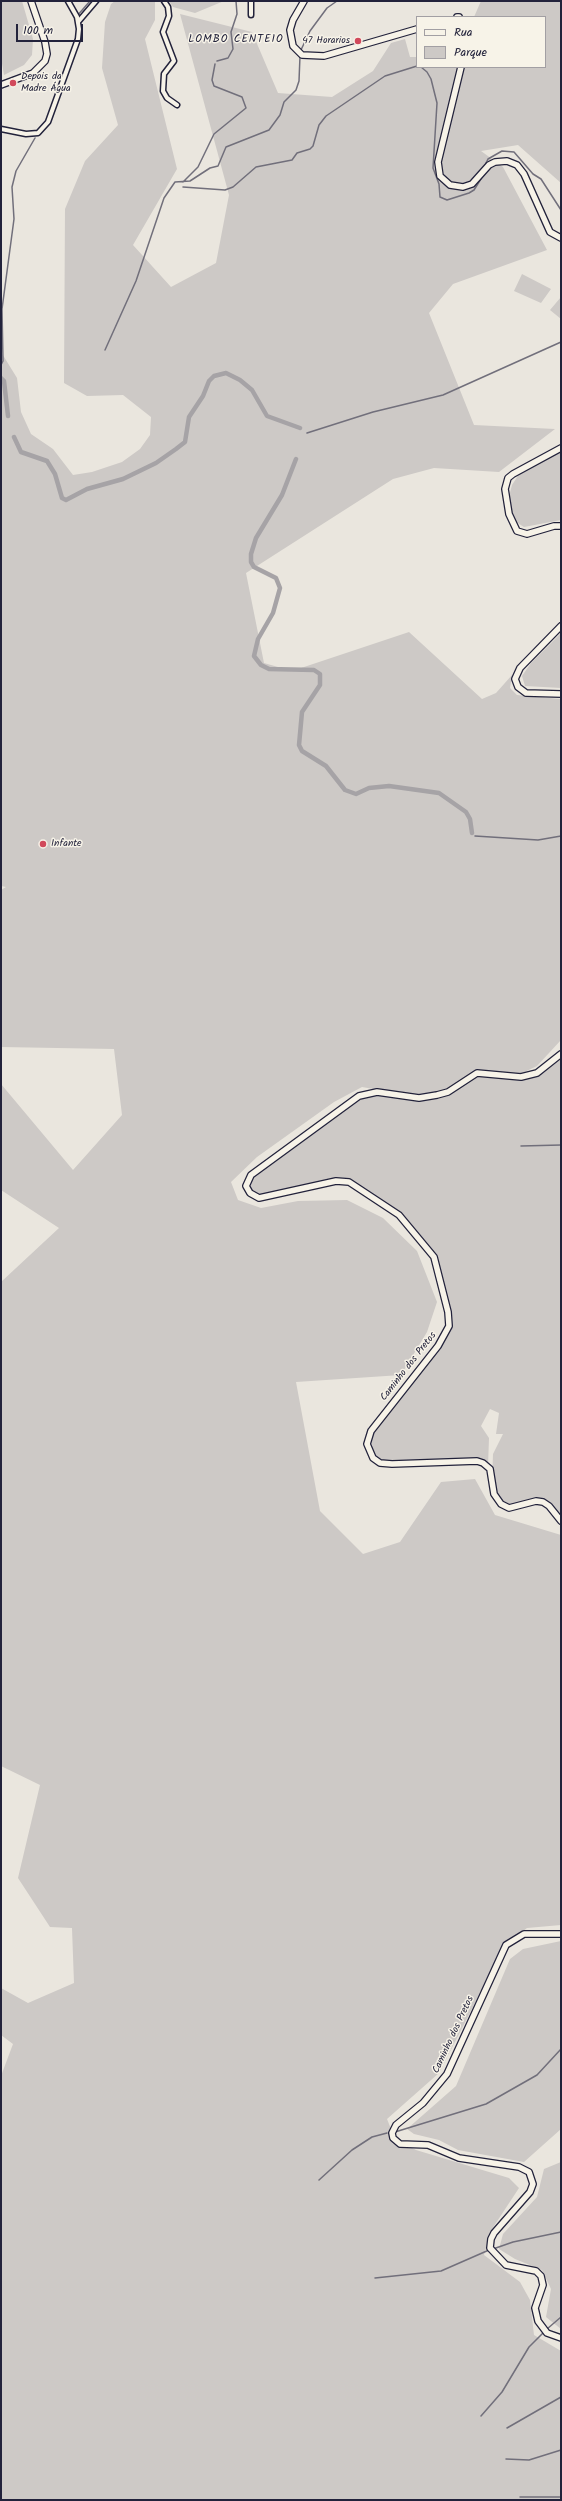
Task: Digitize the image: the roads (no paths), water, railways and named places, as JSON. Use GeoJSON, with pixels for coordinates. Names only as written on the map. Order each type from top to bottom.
{"type":"FeatureCollection","features":[{"type":"Feature","properties":{"kind":"main road"},"geometry":{"type":"LineString","coordinates":[[1,85],[33,73],[45,61],[47,54],[45,42],[31,1]]}},
{"type":"Feature","properties":{"kind":"main road"},"geometry":{"type":"LineString","coordinates":[[304,1],[293,20],[290,30],[293,46],[301,55],[324,56],[416,28]]}},
{"type":"Feature","properties":{"kind":"main road"},"geometry":{"type":"LineString","coordinates":[[461,68],[438,162],[440,176],[450,185],[463,187],[472,184],[489,165],[495,162],[508,161],[517,165],[524,174],[550,232],[561,238]]}},
{"type":"Feature","properties":{"kind":"main road"},"geometry":{"type":"LineString","coordinates":[[561,448],[512,474],[508,478],[505,489],[509,514],[517,531],[527,534],[554,526],[561,526]]}},
{"type":"Feature","properties":{"kind":"main road"},"geometry":{"type":"LineString","coordinates":[[561,626],[520,668],[515,679],[518,687],[526,693],[561,694]]}},
{"type":"Feature","properties":{"kind":"main road","name":"Caminho dos Pretos"},"geometry":{"type":"LineString","coordinates":[[561,1054],[537,1073],[521,1076],[477,1072],[448,1092],[437,1095],[419,1098],[377,1092],[359,1096],[251,1175],[246,1186],[250,1193],[259,1198],[336,1181],[350,1182],[399,1215],[434,1257],[448,1312],[448,1326],[438,1346],[371,1431],[367,1444],[373,1458],[380,1463],[392,1464],[477,1461],[483,1463],[490,1469],[494,1494],[501,1504],[509,1508],[536,1501],[543,1502],[553,1510],[561,1521]]}},
{"type":"Feature","properties":{"kind":"main road","name":"Caminho dos Pretos"},"geometry":{"type":"LineString","coordinates":[[561,1934],[524,1934],[506,1945],[447,2074],[423,2103],[396,2125],[392,2133],[393,2138],[400,2144],[428,2145],[459,2158],[519,2167],[529,2172],[533,2184],[530,2192],[494,2233],[491,2239],[490,2248],[506,2264],[536,2271],[541,2276],[543,2285],[536,2308],[538,2321],[547,2333],[561,2338]]}},
{"type":"Feature","properties":{"kind":"street"},"geometry":{"type":"LineString","coordinates":[[1,129],[26,134],[38,133],[48,122],[78,39],[78,22],[68,1]]}},
{"type":"Feature","properties":{"kind":"street"},"geometry":{"type":"LineString","coordinates":[[78,22],[96,1]]}},
{"type":"Feature","properties":{"kind":"street"},"geometry":{"type":"LineString","coordinates":[[164,1],[168,8],[169,16],[163,32],[174,62],[163,76],[163,91],[167,98],[177,105]]}},
{"type":"Feature","properties":{"kind":"street"},"geometry":{"type":"LineString","coordinates":[[251,15],[252,1]]}},
{"type":"Feature","properties":{"kind":"waterway"},"geometry":{"type":"LineString","coordinates":[[77,16],[90,1]]}},
{"type":"Feature","properties":{"kind":"waterway"},"geometry":{"type":"LineString","coordinates":[[217,61],[228,58],[233,49],[231,32],[237,14],[236,1]]}},
{"type":"Feature","properties":{"kind":"waterway"},"geometry":{"type":"LineString","coordinates":[[300,52],[310,31],[327,8],[337,1]]}},
{"type":"Feature","properties":{"kind":"waterway"},"geometry":{"type":"LineString","coordinates":[[105,350],[136,281],[164,198],[175,182],[190,181],[210,168],[218,166],[226,147],[269,130],[280,115],[284,102],[296,90],[299,81],[300,56]]}},
{"type":"Feature","properties":{"kind":"waterway"},"geometry":{"type":"LineString","coordinates":[[183,182],[198,167],[214,134],[246,108],[242,97],[214,86],[212,80],[215,64]]}},
{"type":"Feature","properties":{"kind":"waterway"},"geometry":{"type":"LineString","coordinates":[[183,187],[225,190],[233,187],[256,167],[292,160],[297,153],[310,149],[313,146],[319,125],[326,116],[385,76],[416,66]]}},
{"type":"Feature","properties":{"kind":"waterway"},"geometry":{"type":"LineString","coordinates":[[422,68],[427,72],[431,79],[437,103],[433,168],[439,184],[440,197],[447,200],[469,193],[474,190],[484,174]]}},
{"type":"Feature","properties":{"kind":"waterway"},"geometry":{"type":"LineString","coordinates":[[1,365],[3,361],[2,309],[14,219],[12,187],[16,171],[35,138]]}},
{"type":"Feature","properties":{"kind":"waterway"},"geometry":{"type":"LineString","coordinates":[[486,163],[488,159],[502,151],[514,152],[533,174],[541,179],[561,210]]}},
{"type":"Feature","properties":{"kind":"waterway"},"geometry":{"type":"LineString","coordinates":[[307,433],[373,412],[443,395],[561,342]]}},
{"type":"Feature","properties":{"kind":"waterway"},"geometry":{"type":"LineString","coordinates":[[14,437],[21,452],[47,461],[55,474],[62,498],[66,500],[87,489],[123,479],[156,463],[185,442],[189,417],[203,396],[209,381],[214,376],[226,373],[240,380],[252,390],[267,416],[300,428]]}},
{"type":"Feature","properties":{"kind":"waterway"},"geometry":{"type":"LineString","coordinates":[[1,378],[4,381],[8,416]]}},
{"type":"Feature","properties":{"kind":"waterway"},"geometry":{"type":"LineString","coordinates":[[296,459],[282,495],[256,538],[251,554],[251,562],[254,567],[276,578],[280,588],[273,613],[258,639],[254,656],[261,665],[269,669],[314,670],[320,674],[320,685],[302,712],[299,745],[302,751],[326,766],[345,790],[356,794],[369,788],[389,786],[439,793],[466,812],[470,819],[472,833]]}},
{"type":"Feature","properties":{"kind":"waterway"},"geometry":{"type":"LineString","coordinates":[[475,836],[538,840],[561,836]]}},
{"type":"Feature","properties":{"kind":"waterway"},"geometry":{"type":"LineString","coordinates":[[521,1146],[561,1145]]}},
{"type":"Feature","properties":{"kind":"waterway"},"geometry":{"type":"LineString","coordinates":[[395,2132],[486,2104],[537,2075],[561,2049]]}},
{"type":"Feature","properties":{"kind":"waterway"},"geometry":{"type":"LineString","coordinates":[[319,2180],[352,2150],[372,2137],[387,2133]]}},
{"type":"Feature","properties":{"kind":"waterway"},"geometry":{"type":"LineString","coordinates":[[493,2249],[513,2242],[561,2232]]}},
{"type":"Feature","properties":{"kind":"waterway"},"geometry":{"type":"LineString","coordinates":[[375,2278],[441,2271],[489,2250]]}},
{"type":"Feature","properties":{"kind":"waterway"},"geometry":{"type":"LineString","coordinates":[[547,2329],[561,2317]]}},
{"type":"Feature","properties":{"kind":"waterway"},"geometry":{"type":"LineString","coordinates":[[481,2416],[502,2392],[529,2347],[543,2333]]}},
{"type":"Feature","properties":{"kind":"waterway"},"geometry":{"type":"LineString","coordinates":[[507,2428],[561,2397]]}},
{"type":"Feature","properties":{"kind":"waterway"},"geometry":{"type":"LineString","coordinates":[[506,2459],[529,2460],[561,2450]]}},
{"type":"Feature","properties":{"kind":"waterway"},"geometry":{"type":"LineString","coordinates":[[520,2497],[561,2497]]}},
{"type":"Feature","properties":{"kind":"place","name":"47 Horarios"},"geometry":{"type":"Point","coordinates":[358,41]}},
{"type":"Feature","properties":{"kind":"place","name":"Depois da Madre Água"},"geometry":{"type":"Point","coordinates":[13,83]}},
{"type":"Feature","properties":{"kind":"place","name":"Infante"},"geometry":{"type":"Point","coordinates":[43,844]}},
{"type":"Feature","properties":{"kind":"district","name":"LOMBO CENTEIO"},"geometry":{"type":"Point","coordinates":[236,40]}}]}
